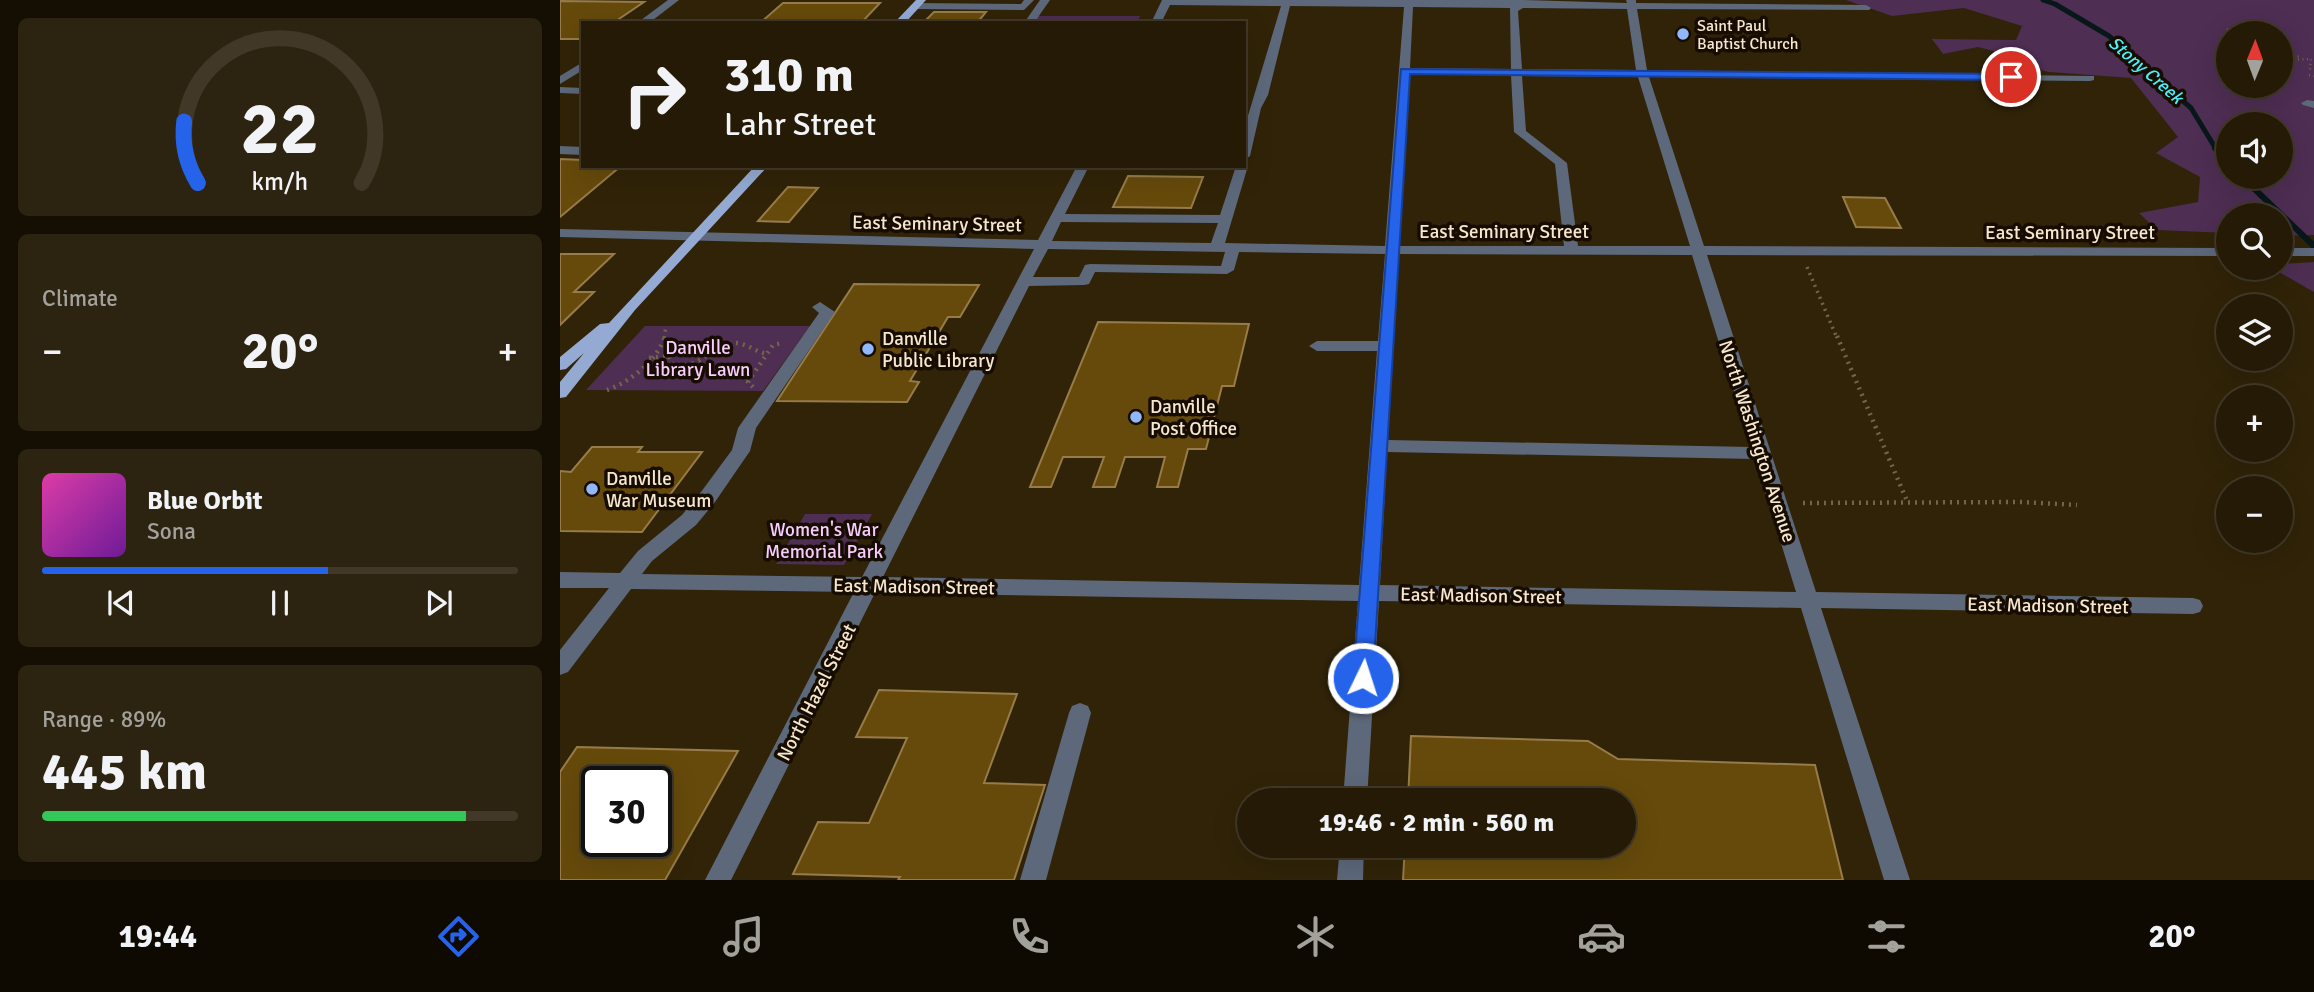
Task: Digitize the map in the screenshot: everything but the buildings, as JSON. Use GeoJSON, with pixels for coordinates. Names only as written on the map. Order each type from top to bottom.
{"type":"FeatureCollection","features":[{"type":"Feature","properties":{"kind":"main road"},"geometry":{"type":"LineString","coordinates":[[901,21],[918,3]]}},
{"type":"Feature","properties":{"kind":"main road"},"geometry":{"type":"LineString","coordinates":[[560,393],[629,307],[760,168]]}},
{"type":"Feature","properties":{"kind":"main road"},"geometry":{"type":"LineString","coordinates":[[560,365],[629,307]]}},
{"type":"Feature","properties":{"kind":"street"},"geometry":{"type":"LineString","coordinates":[[645,21],[674,0]]}},
{"type":"Feature","properties":{"kind":"street"},"geometry":{"type":"LineString","coordinates":[[918,3],[1024,7],[1029,0]]}},
{"type":"Feature","properties":{"kind":"street"},"geometry":{"type":"LineString","coordinates":[[1030,21],[1045,0]]}},
{"type":"Feature","properties":{"kind":"street"},"geometry":{"type":"LineString","coordinates":[[1157,21],[1167,1],[1765,4],[1866,8]]}},
{"type":"Feature","properties":{"kind":"street"},"geometry":{"type":"LineString","coordinates":[[1246,147],[1287,2]]}},
{"type":"Feature","properties":{"kind":"street"},"geometry":{"type":"LineString","coordinates":[[1356,788],[1409,2]]}},
{"type":"Feature","properties":{"kind":"street"},"geometry":{"type":"LineString","coordinates":[[1522,3],[1513,10],[1520,132],[1560,163],[1572,251]]}},
{"type":"Feature","properties":{"kind":"street","name":"North Washington Avenue"},"geometry":{"type":"LineString","coordinates":[[1632,3],[1642,73],[1897,880]]}},
{"type":"Feature","properties":{"kind":"street"},"geometry":{"type":"LineString","coordinates":[[560,81],[581,66]]}},
{"type":"Feature","properties":{"kind":"street"},"geometry":{"type":"LineString","coordinates":[[1405,71],[2090,78]]}},
{"type":"Feature","properties":{"kind":"street"},"geometry":{"type":"LineString","coordinates":[[560,90],[581,91]]}},
{"type":"Feature","properties":{"kind":"street"},"geometry":{"type":"LineString","coordinates":[[560,150],[581,150]]}},
{"type":"Feature","properties":{"kind":"street","name":"North Hazel Street"},"geometry":{"type":"LineString","coordinates":[[718,880],[1082,168]]}},
{"type":"Feature","properties":{"kind":"street"},"geometry":{"type":"LineString","coordinates":[[1024,282],[1084,281],[1090,268],[1227,270],[1226,219],[1241,168]]}},
{"type":"Feature","properties":{"kind":"street"},"geometry":{"type":"LineString","coordinates":[[1057,218],[1226,219]]}},
{"type":"Feature","properties":{"kind":"street","name":"East Seminary Street"},"geometry":{"type":"LineString","coordinates":[[560,233],[1393,250],[2216,252]]}},
{"type":"Feature","properties":{"kind":"street"},"geometry":{"type":"LineString","coordinates":[[560,666],[645,556],[689,520],[708,497],[741,451],[747,428],[827,312],[820,307]]}},
{"type":"Feature","properties":{"kind":"street"},"geometry":{"type":"LineString","coordinates":[[1317,346],[1386,346]]}},
{"type":"Feature","properties":{"kind":"street"},"geometry":{"type":"LineString","coordinates":[[1379,446],[1761,453]]}},
{"type":"Feature","properties":{"kind":"street","name":"East Madison Street"},"geometry":{"type":"LineString","coordinates":[[560,580],[2193,606]]}},
{"type":"Feature","properties":{"kind":"street"},"geometry":{"type":"LineString","coordinates":[[1033,880],[1080,713]]}},
{"type":"Feature","properties":{"kind":"street"},"geometry":{"type":"LineString","coordinates":[[1350,880],[1351,858]]}},
{"type":"Feature","properties":{"kind":"path"},"geometry":{"type":"LineString","coordinates":[[2293,56],[2313,60]]}},
{"type":"Feature","properties":{"kind":"path"},"geometry":{"type":"LineString","coordinates":[[2293,60],[2313,60]]}},
{"type":"Feature","properties":{"kind":"path"},"geometry":{"type":"LineString","coordinates":[[2311,74],[2313,60]]}},
{"type":"Feature","properties":{"kind":"path"},"geometry":{"type":"LineString","coordinates":[[1805,262],[1907,501]]}},
{"type":"Feature","properties":{"kind":"path"},"geometry":{"type":"LineString","coordinates":[[607,390],[627,382],[662,343],[666,326]]}},
{"type":"Feature","properties":{"kind":"path"},"geometry":{"type":"LineString","coordinates":[[649,358],[664,355],[669,356],[672,364],[676,366],[690,365],[701,362],[719,347],[734,343],[741,343],[755,352],[767,354]]}},
{"type":"Feature","properties":{"kind":"path"},"geometry":{"type":"LineString","coordinates":[[1803,503],[1907,501],[2077,505]]}},
{"type":"Feature","properties":{"kind":"green space"},"geometry":{"type":"Polygon","coordinates":[[[1846,0],[2314,0],[2314,235],[2293,236],[2293,203],[2216,203],[2216,232],[2157,230],[2139,213],[2198,202],[2200,177],[2156,153],[2178,137],[2131,78],[2049,72],[2021,66],[2009,55],[1978,47],[1943,54],[1932,39],[2016,40],[2022,26],[1964,8],[1892,16],[1846,0]]]}},
{"type":"Feature","properties":{"kind":"green space"},"geometry":{"type":"Polygon","coordinates":[[[1034,16],[1140,16],[1138,21],[1030,21],[1034,16]]]}},
{"type":"Feature","properties":{"kind":"green space"},"geometry":{"type":"Polygon","coordinates":[[[2314,262],[2314,292],[2293,280],[2293,263],[2314,262]]]}},
{"type":"Feature","properties":{"kind":"green space","name":"Danville Library Lawn"},"geometry":{"type":"Polygon","coordinates":[[[645,326],[810,326],[763,391],[586,390],[645,326]]]}},
{"type":"Feature","properties":{"kind":"green space","name":"Women's War Memorial Park"},"geometry":{"type":"Polygon","coordinates":[[[805,514],[872,514],[844,565],[776,564],[805,514]]]}},
{"type":"Feature","properties":{"kind":"waterway","name":"Stony Creek"},"geometry":{"type":"LineString","coordinates":[[2043,0],[2055,4],[2109,36],[2191,108],[2216,149]]}},
{"type":"Feature","properties":{"kind":"waterway","name":"Stony Creek"},"geometry":{"type":"LineString","coordinates":[[2255,189],[2314,246]]}},
{"type":"Feature","properties":{"kind":"place","name":"Saint Paul Baptist Church"},"geometry":{"type":"Point","coordinates":[1683,34]}},
{"type":"Feature","properties":{"kind":"place","name":"Danville Public Library"},"geometry":{"type":"Point","coordinates":[868,349]}},
{"type":"Feature","properties":{"kind":"place","name":"Danville Post Office"},"geometry":{"type":"Point","coordinates":[1136,417]}},
{"type":"Feature","properties":{"kind":"place","name":"Danville War Museum"},"geometry":{"type":"Point","coordinates":[592,489]}},
{"type":"Feature","properties":{"kind":"route"},"geometry":{"type":"LineString","coordinates":[[1363,678],[1405,71],[2011,77]]}}]}
